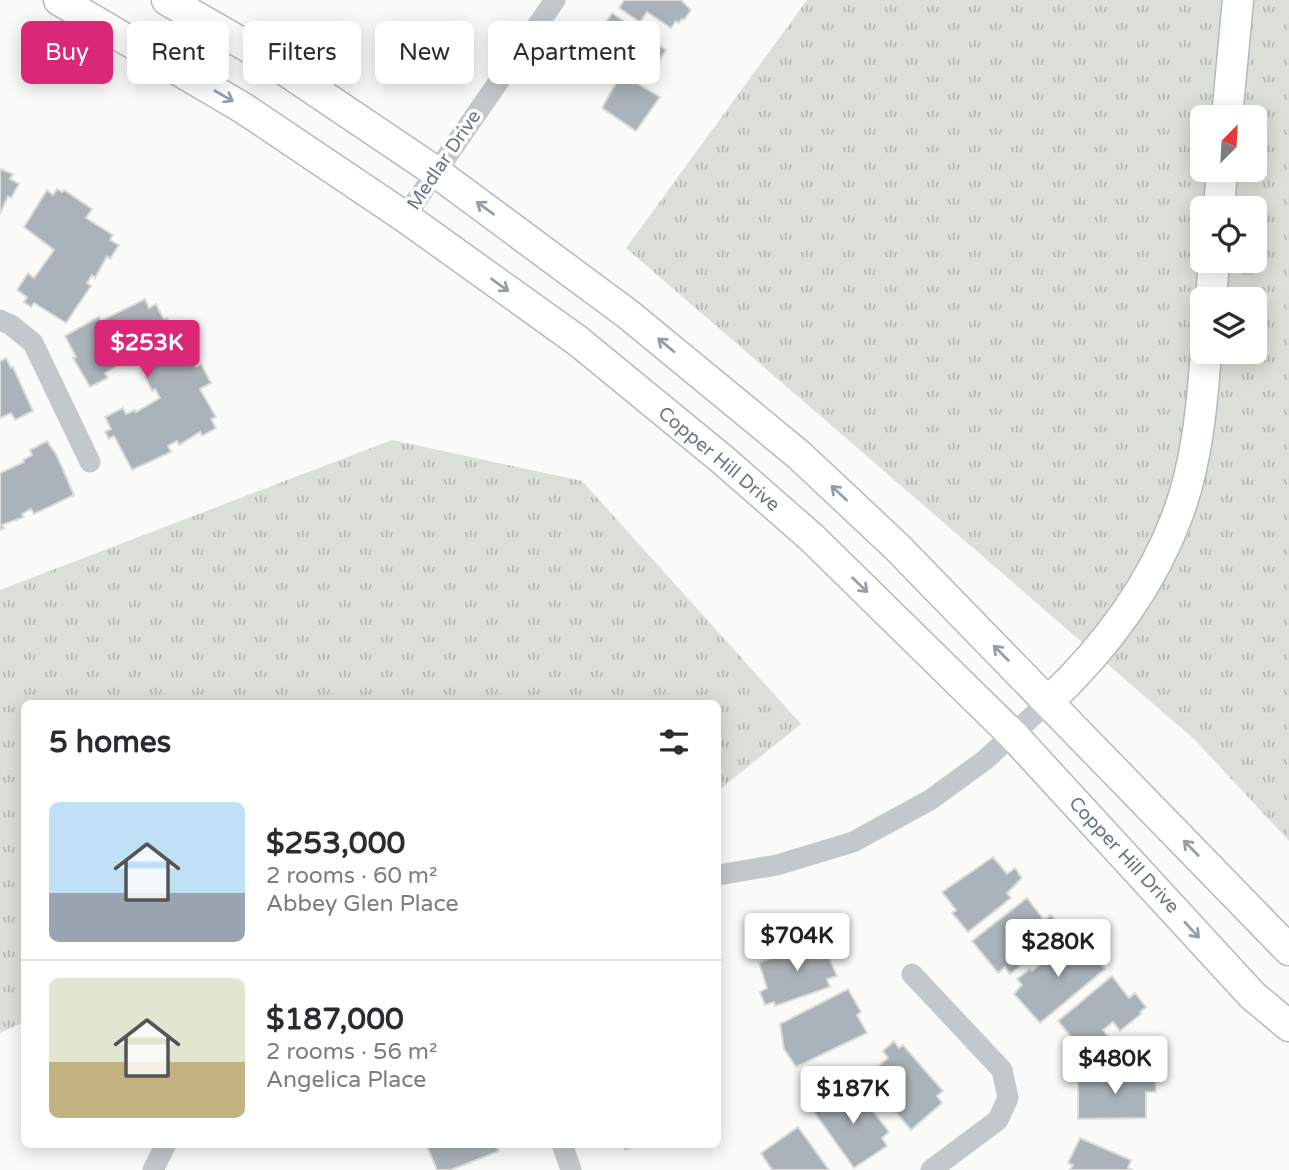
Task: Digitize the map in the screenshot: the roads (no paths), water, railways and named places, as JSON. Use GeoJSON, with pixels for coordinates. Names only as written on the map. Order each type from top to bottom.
{"type":"FeatureCollection","features":[{"type":"Feature","properties":{"kind":"main road","name":"Copper Hill Drive"},"geometry":{"type":"LineString","coordinates":[[59,0],[243,108],[405,217],[578,341],[723,460],[811,537],[1013,735],[1252,995],[1289,1026]]}},
{"type":"Feature","properties":{"kind":"main road"},"geometry":{"type":"LineString","coordinates":[[167,0],[264,56],[436,172],[629,315],[799,455],[897,547],[1289,950]]}},
{"type":"Feature","properties":{"kind":"main road"},"geometry":{"type":"LineString","coordinates":[[1228,105],[1238,0]]}},
{"type":"Feature","properties":{"kind":"main road"},"geometry":{"type":"LineString","coordinates":[[1049,701],[1077,674],[1125,617],[1154,570],[1178,513],[1194,454],[1205,364]]}},
{"type":"Feature","properties":{"kind":"street","name":"Medlar Drive"},"geometry":{"type":"LineString","coordinates":[[405,217],[555,0]]}},
{"type":"Feature","properties":{"kind":"street"},"geometry":{"type":"LineString","coordinates":[[0,320],[11,325],[33,343],[90,462]]}},
{"type":"Feature","properties":{"kind":"street"},"geometry":{"type":"LineString","coordinates":[[721,874],[777,865],[853,842],[930,800],[985,760],[1049,701]]}},
{"type":"Feature","properties":{"kind":"street"},"geometry":{"type":"LineString","coordinates":[[912,974],[1002,1070],[1008,1098],[998,1120],[931,1170]]}},
{"type":"Feature","properties":{"kind":"street"},"geometry":{"type":"LineString","coordinates":[[153,1170],[164,1148]]}},
{"type":"Feature","properties":{"kind":"street"},"geometry":{"type":"LineString","coordinates":[[563,1148],[571,1170]]}}]}
